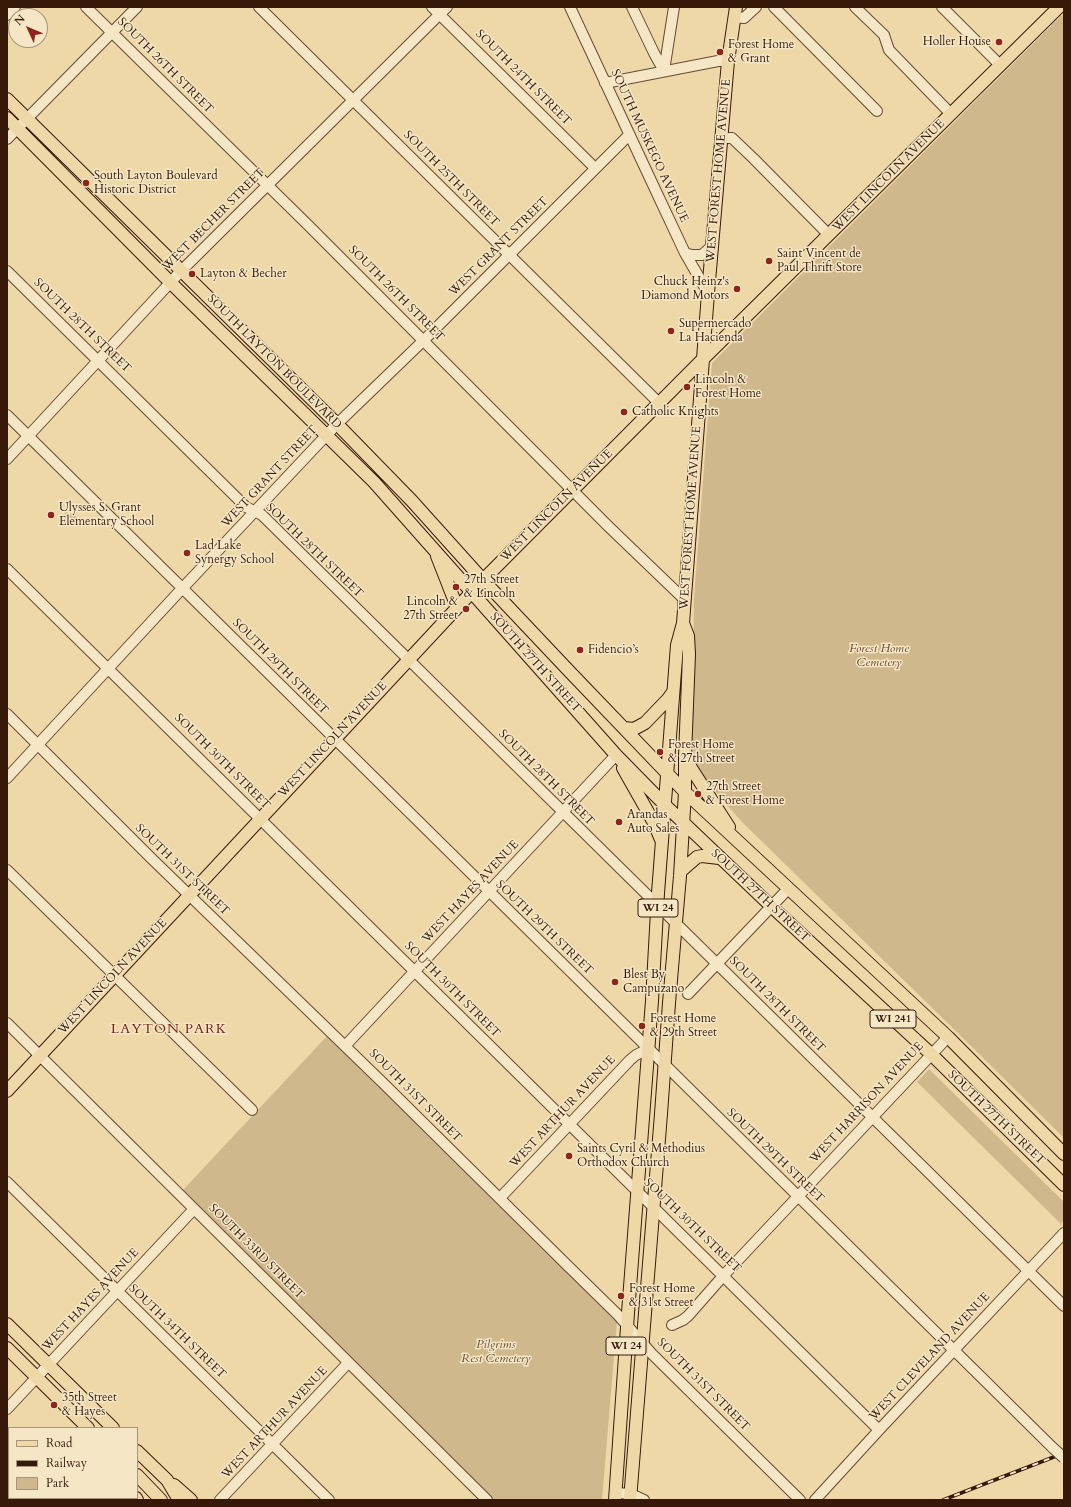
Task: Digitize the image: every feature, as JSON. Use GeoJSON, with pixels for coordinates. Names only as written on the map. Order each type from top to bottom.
{"type":"FeatureCollection","features":[{"type":"Feature","properties":{"kind":"main road","name":"WEST LINCOLN AVENUE"},"geometry":{"type":"LineString","coordinates":[[7,1091],[482,580],[1059,7]]}},
{"type":"Feature","properties":{"kind":"main road","name":"WEST FOREST HOME AVENUE"},"geometry":{"type":"LineString","coordinates":[[615,1496],[677,645],[683,623],[712,246],[728,61],[735,12]]}},
{"type":"Feature","properties":{"kind":"main road","name":"SOUTH LAYTON BOULEVARD"},"geometry":{"type":"LineString","coordinates":[[7,99],[337,424],[412,501],[482,580]]}},
{"type":"Feature","properties":{"kind":"main road","name":"SOUTH LAYTON BOULEVARD"},"geometry":{"type":"LineString","coordinates":[[7,118],[170,282],[374,482],[472,592]]}},
{"type":"Feature","properties":{"kind":"main road"},"geometry":{"type":"LineString","coordinates":[[434,549],[458,607]]}},
{"type":"Feature","properties":{"kind":"main road","name":"SOUTH 27TH STREET"},"geometry":{"type":"LineString","coordinates":[[482,580],[685,792],[948,1037],[1064,1154]]}},
{"type":"Feature","properties":{"kind":"main road","name":"SOUTH 27TH STREET"},"geometry":{"type":"LineString","coordinates":[[472,592],[616,755],[666,806],[719,858],[931,1054],[1064,1185]]}},
{"type":"Feature","properties":{"kind":"main road","name":"WEST FOREST HOME AVENUE"},"geometry":{"type":"LineString","coordinates":[[630,1497],[654,1208],[668,1003],[681,871],[684,823],[689,654],[688,636],[683,623]]}},
{"type":"Feature","properties":{"kind":"main road"},"geometry":{"type":"LineString","coordinates":[[624,728],[634,729],[645,723],[668,700],[674,691]]}},
{"type":"Feature","properties":{"kind":"main road"},"geometry":{"type":"LineString","coordinates":[[616,755],[653,820],[663,843]]}},
{"type":"Feature","properties":{"kind":"main road"},"geometry":{"type":"LineString","coordinates":[[685,756],[691,768],[741,844]]}},
{"type":"Feature","properties":{"kind":"main road"},"geometry":{"type":"LineString","coordinates":[[681,871],[697,857],[702,856],[719,858]]}},
{"type":"Feature","properties":{"kind":"main road"},"geometry":{"type":"LineString","coordinates":[[7,1324],[112,1427]]}},
{"type":"Feature","properties":{"kind":"main road"},"geometry":{"type":"LineString","coordinates":[[7,1348],[87,1427]]}},
{"type":"Feature","properties":{"kind":"main road"},"geometry":{"type":"LineString","coordinates":[[138,1452],[167,1480],[192,1500]]}},
{"type":"Feature","properties":{"kind":"main road"},"geometry":{"type":"LineString","coordinates":[[138,1476],[161,1500]]}},
{"type":"Feature","properties":{"kind":"main road"},"geometry":{"type":"LineString","coordinates":[[167,1480],[179,1500]]}},
{"type":"Feature","properties":{"kind":"street"},"geometry":{"type":"LineString","coordinates":[[7,15],[15,7]]}},
{"type":"Feature","properties":{"kind":"street","name":"SOUTH 26TH STREET"},"geometry":{"type":"LineString","coordinates":[[86,7],[424,340],[572,490],[685,600]]}},
{"type":"Feature","properties":{"kind":"street"},"geometry":{"type":"LineString","coordinates":[[7,139],[137,7]]}},
{"type":"Feature","properties":{"kind":"street","name":"SOUTH 25TH STREET"},"geometry":{"type":"LineString","coordinates":[[259,7],[659,403]]}},
{"type":"Feature","properties":{"kind":"street","name":"SOUTH 24TH STREET"},"geometry":{"type":"LineString","coordinates":[[432,7],[595,168]]}},
{"type":"Feature","properties":{"kind":"street","name":"WEST BECHER STREET"},"geometry":{"type":"LineString","coordinates":[[7,459],[170,282],[447,7]]}},
{"type":"Feature","properties":{"kind":"street","name":"SOUTH MUSKEGO AVENUE"},"geometry":{"type":"LineString","coordinates":[[570,7],[685,252],[708,293]]}},
{"type":"Feature","properties":{"kind":"street"},"geometry":{"type":"LineString","coordinates":[[632,7],[664,71]]}},
{"type":"Feature","properties":{"kind":"street"},"geometry":{"type":"LineString","coordinates":[[664,71],[674,7]]}},
{"type":"Feature","properties":{"kind":"street"},"geometry":{"type":"LineString","coordinates":[[735,12],[744,18],[756,7]]}},
{"type":"Feature","properties":{"kind":"street"},"geometry":{"type":"LineString","coordinates":[[774,7],[877,110]]}},
{"type":"Feature","properties":{"kind":"street"},"geometry":{"type":"LineString","coordinates":[[855,7],[884,35],[889,50],[951,114]]}},
{"type":"Feature","properties":{"kind":"street"},"geometry":{"type":"LineString","coordinates":[[942,7],[1000,65]]}},
{"type":"Feature","properties":{"kind":"street"},"geometry":{"type":"LineString","coordinates":[[605,83],[718,60],[728,61]]}},
{"type":"Feature","properties":{"kind":"street","name":"WEST GRANT STREET"},"geometry":{"type":"LineString","coordinates":[[7,778],[326,435],[424,340],[629,135]]}},
{"type":"Feature","properties":{"kind":"street"},"geometry":{"type":"LineString","coordinates":[[722,138],[732,138],[829,235]]}},
{"type":"Feature","properties":{"kind":"street"},"geometry":{"type":"LineString","coordinates":[[685,252],[691,255],[702,255],[712,246]]}},
{"type":"Feature","properties":{"kind":"street","name":"SOUTH 28TH STREET"},"geometry":{"type":"LineString","coordinates":[[7,271],[246,507],[262,516],[1064,1306]]}},
{"type":"Feature","properties":{"kind":"street","name":"SOUTH 29TH STREET"},"geometry":{"type":"LineString","coordinates":[[7,415],[664,1066],[1064,1458]]}},
{"type":"Feature","properties":{"kind":"street","name":"SOUTH 30TH STREET"},"geometry":{"type":"LineString","coordinates":[[7,569],[654,1208],[724,1275],[879,1430]]}},
{"type":"Feature","properties":{"kind":"street","name":"SOUTH 31ST STREET"},"geometry":{"type":"LineString","coordinates":[[7,714],[500,1198],[800,1500]]}},
{"type":"Feature","properties":{"kind":"street","name":"WEST HAYES AVENUE"},"geometry":{"type":"LineString","coordinates":[[345,1046],[616,755]]}},
{"type":"Feature","properties":{"kind":"street"},"geometry":{"type":"LineString","coordinates":[[7,870],[252,1110]]}},
{"type":"Feature","properties":{"kind":"street"},"geometry":{"type":"LineString","coordinates":[[688,994],[788,889]]}},
{"type":"Feature","properties":{"kind":"street","name":"SOUTH 33RD STREET"},"geometry":{"type":"LineString","coordinates":[[7,1023],[487,1500]]}},
{"type":"Feature","properties":{"kind":"street","name":"WEST HARRISON AVENUE"},"geometry":{"type":"LineString","coordinates":[[672,1325],[684,1320],[724,1275],[948,1037]]}},
{"type":"Feature","properties":{"kind":"street","name":"WEST ARTHUR AVENUE"},"geometry":{"type":"LineString","coordinates":[[500,1198],[630,1060],[636,1054],[648,1049]]}},
{"type":"Feature","properties":{"kind":"street","name":"SOUTH 34TH STREET"},"geometry":{"type":"LineString","coordinates":[[7,1182],[329,1500]]}},
{"type":"Feature","properties":{"kind":"street","name":"WEST HAYES AVENUE"},"geometry":{"type":"LineString","coordinates":[[7,1409],[194,1209]]}},
{"type":"Feature","properties":{"kind":"street","name":"WEST CLEVELAND AVENUE"},"geometry":{"type":"LineString","coordinates":[[815,1500],[1064,1233]]}},
{"type":"Feature","properties":{"kind":"street","name":"WEST ARTHUR AVENUE"},"geometry":{"type":"LineString","coordinates":[[220,1500],[348,1363]]}},
{"type":"Feature","properties":{"kind":"street"},"geometry":{"type":"LineString","coordinates":[[615,1496],[644,1500]]}},
{"type":"Feature","properties":{"kind":"green space","name":"Forest Home Cemetery"},"geometry":{"type":"Polygon","coordinates":[[[1062,15],[1064,17],[1064,1138],[742,822],[695,769],[692,761],[694,598],[712,363],[1062,15]]]}},
{"type":"Feature","properties":{"kind":"green space"},"geometry":{"type":"Polygon","coordinates":[[[67,512],[69,514],[75,514],[76,517],[74,521],[66,526],[61,522],[60,517],[67,512]]]}},
{"type":"Feature","properties":{"kind":"green space","name":"Pilgrims Rest Cemetery"},"geometry":{"type":"Polygon","coordinates":[[[327,1036],[617,1321],[602,1500],[493,1500],[182,1191],[327,1036]]]}},
{"type":"Feature","properties":{"kind":"green space"},"geometry":{"type":"Polygon","coordinates":[[[929,1069],[1064,1202],[1064,1219],[1061,1224],[917,1082],[929,1069]]]}},
{"type":"Feature","properties":{"kind":"railway"},"geometry":{"type":"LineString","coordinates":[[943,1500],[1064,1453]]}},
{"type":"Feature","properties":{"kind":"place","name":"Holler House"},"geometry":{"type":"Point","coordinates":[999,42]}},
{"type":"Feature","properties":{"kind":"place","name":"Forest Home & Grant"},"geometry":{"type":"Point","coordinates":[720,52]}},
{"type":"Feature","properties":{"kind":"place","name":"South Layton Boulevard Historic District"},"geometry":{"type":"Point","coordinates":[86,183]}},
{"type":"Feature","properties":{"kind":"place","name":"Saint Vincent de Paul Thrift Store"},"geometry":{"type":"Point","coordinates":[769,261]}},
{"type":"Feature","properties":{"kind":"place","name":"Layton & Becher"},"geometry":{"type":"Point","coordinates":[192,274]}},
{"type":"Feature","properties":{"kind":"place","name":"Chuck Heinz's Diamond Motors"},"geometry":{"type":"Point","coordinates":[737,289]}},
{"type":"Feature","properties":{"kind":"place","name":"Supermercado La Hacienda"},"geometry":{"type":"Point","coordinates":[671,331]}},
{"type":"Feature","properties":{"kind":"place","name":"Lincoln & Forest Home"},"geometry":{"type":"Point","coordinates":[687,387]}},
{"type":"Feature","properties":{"kind":"place","name":"Catholic Knights"},"geometry":{"type":"Point","coordinates":[624,412]}},
{"type":"Feature","properties":{"kind":"place","name":"Ulysses S. Grant Elementary School"},"geometry":{"type":"Point","coordinates":[51,515]}},
{"type":"Feature","properties":{"kind":"place","name":"Lad Lake Synergy School"},"geometry":{"type":"Point","coordinates":[187,553]}},
{"type":"Feature","properties":{"kind":"place","name":"27th Street & Lincoln"},"geometry":{"type":"Point","coordinates":[456,587]}},
{"type":"Feature","properties":{"kind":"place","name":"Lincoln & 27th Street"},"geometry":{"type":"Point","coordinates":[466,609]}},
{"type":"Feature","properties":{"kind":"place","name":"Fidencio’s"},"geometry":{"type":"Point","coordinates":[580,650]}},
{"type":"Feature","properties":{"kind":"place","name":"Forest Home & 27th Street"},"geometry":{"type":"Point","coordinates":[660,752]}},
{"type":"Feature","properties":{"kind":"place","name":"27th Street & Forest Home"},"geometry":{"type":"Point","coordinates":[698,794]}},
{"type":"Feature","properties":{"kind":"place","name":"Arandas Auto Sales"},"geometry":{"type":"Point","coordinates":[619,822]}},
{"type":"Feature","properties":{"kind":"place","name":"Blest By Campuzano"},"geometry":{"type":"Point","coordinates":[615,982]}},
{"type":"Feature","properties":{"kind":"place","name":"Forest Home & 29th Street"},"geometry":{"type":"Point","coordinates":[642,1026]}},
{"type":"Feature","properties":{"kind":"place","name":"Saints Cyril & Methodius Orthodox Church"},"geometry":{"type":"Point","coordinates":[569,1156]}},
{"type":"Feature","properties":{"kind":"place","name":"Forest Home & 31st Street"},"geometry":{"type":"Point","coordinates":[621,1296]}},
{"type":"Feature","properties":{"kind":"place","name":"35th Street & Hayes"},"geometry":{"type":"Point","coordinates":[54,1405]}},
{"type":"Feature","properties":{"kind":"district","name":"LAYTON PARK"},"geometry":{"type":"Point","coordinates":[169,1030]}}]}
